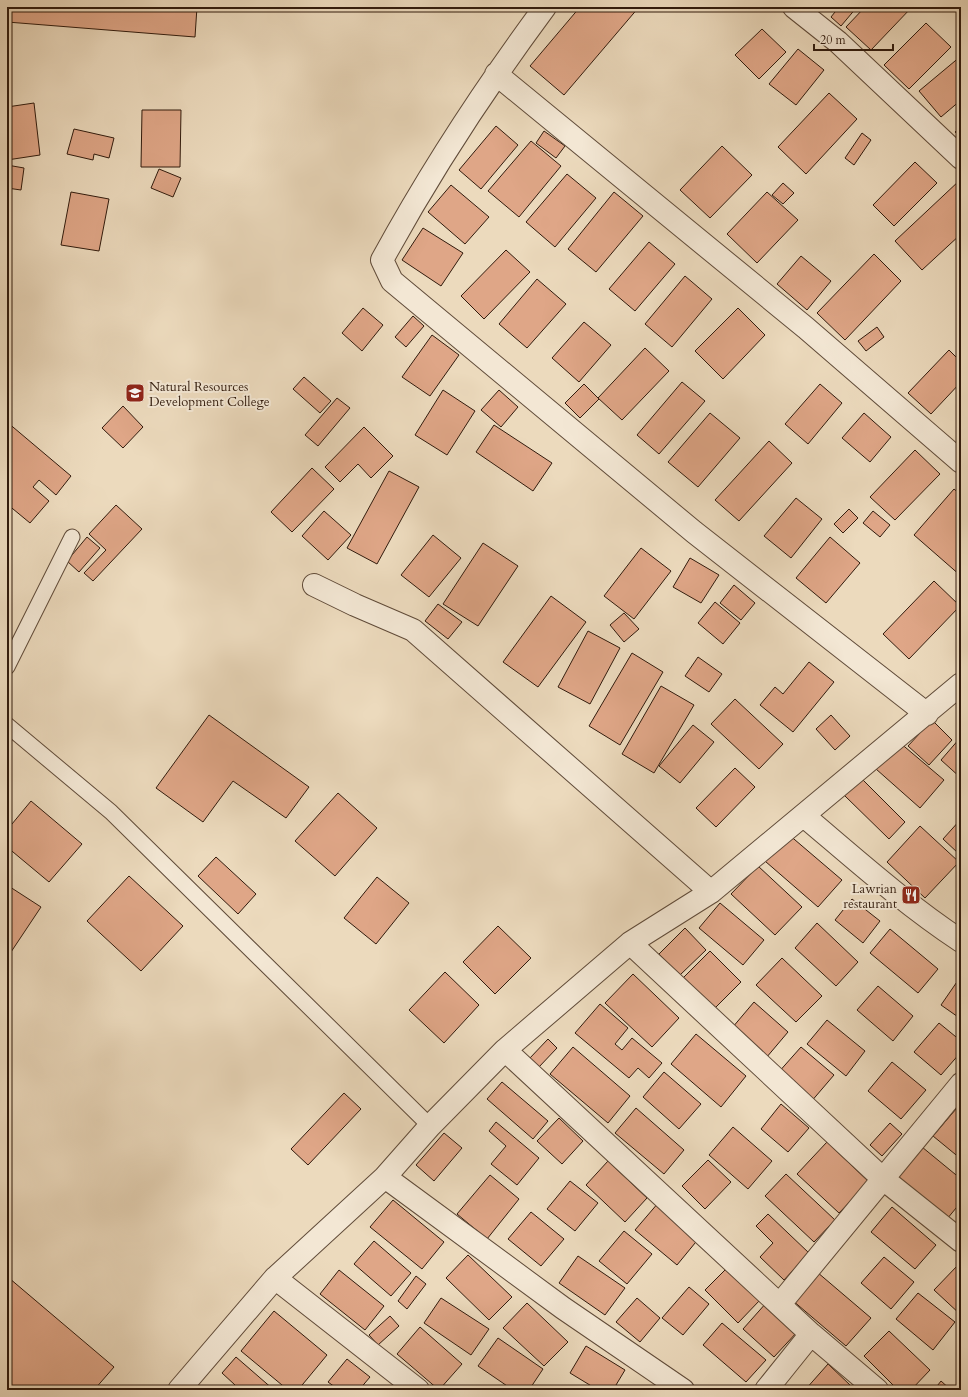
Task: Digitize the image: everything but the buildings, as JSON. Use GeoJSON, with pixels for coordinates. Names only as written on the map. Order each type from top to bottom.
{"type":"FeatureCollection","features":[{"type":"Feature","properties":{"kind":"street"},"geometry":{"type":"LineString","coordinates":[[545,7],[496,74],[399,228],[382,260],[392,281],[694,532],[926,714]]}},
{"type":"Feature","properties":{"kind":"street"},"geometry":{"type":"LineString","coordinates":[[794,7],[838,42],[961,158]]}},
{"type":"Feature","properties":{"kind":"street"},"geometry":{"type":"LineString","coordinates":[[496,74],[806,328],[961,462]]}},
{"type":"Feature","properties":{"kind":"street"},"geometry":{"type":"LineString","coordinates":[[314,585],[355,605],[413,630],[712,892]]}},
{"type":"Feature","properties":{"kind":"street"},"geometry":{"type":"LineString","coordinates":[[180,1390],[275,1278],[385,1177],[430,1126],[505,1050],[630,943],[712,892],[961,684]]}},
{"type":"Feature","properties":{"kind":"street"},"geometry":{"type":"LineString","coordinates":[[804,816],[888,887],[937,925],[961,941]]}},
{"type":"Feature","properties":{"kind":"street"},"geometry":{"type":"LineString","coordinates":[[630,943],[882,1178],[961,1241]]}},
{"type":"Feature","properties":{"kind":"street"},"geometry":{"type":"LineString","coordinates":[[505,1050],[811,1334],[877,1390]]}},
{"type":"Feature","properties":{"kind":"street"},"geometry":{"type":"LineString","coordinates":[[780,1304],[882,1178],[961,1084]]}},
{"type":"Feature","properties":{"kind":"street"},"geometry":{"type":"LineString","coordinates":[[385,1177],[563,1308],[683,1390]]}},
{"type":"Feature","properties":{"kind":"street"},"geometry":{"type":"LineString","coordinates":[[275,1278],[418,1390]]}},
{"type":"Feature","properties":{"kind":"street"},"geometry":{"type":"LineString","coordinates":[[766,1390],[811,1334]]}},
{"type":"Feature","properties":{"kind":"lane"},"geometry":{"type":"LineString","coordinates":[[7,667],[72,537]]}},
{"type":"Feature","properties":{"kind":"lane"},"geometry":{"type":"LineString","coordinates":[[7,725],[111,812],[430,1126]]}},
{"type":"Feature","properties":{"kind":"place","name":"Natural Resources Development College"},"geometry":{"type":"Point","coordinates":[135,393]}},
{"type":"Feature","properties":{"kind":"place","name":"Lawrian restaurant"},"geometry":{"type":"Point","coordinates":[911,895]}}]}
